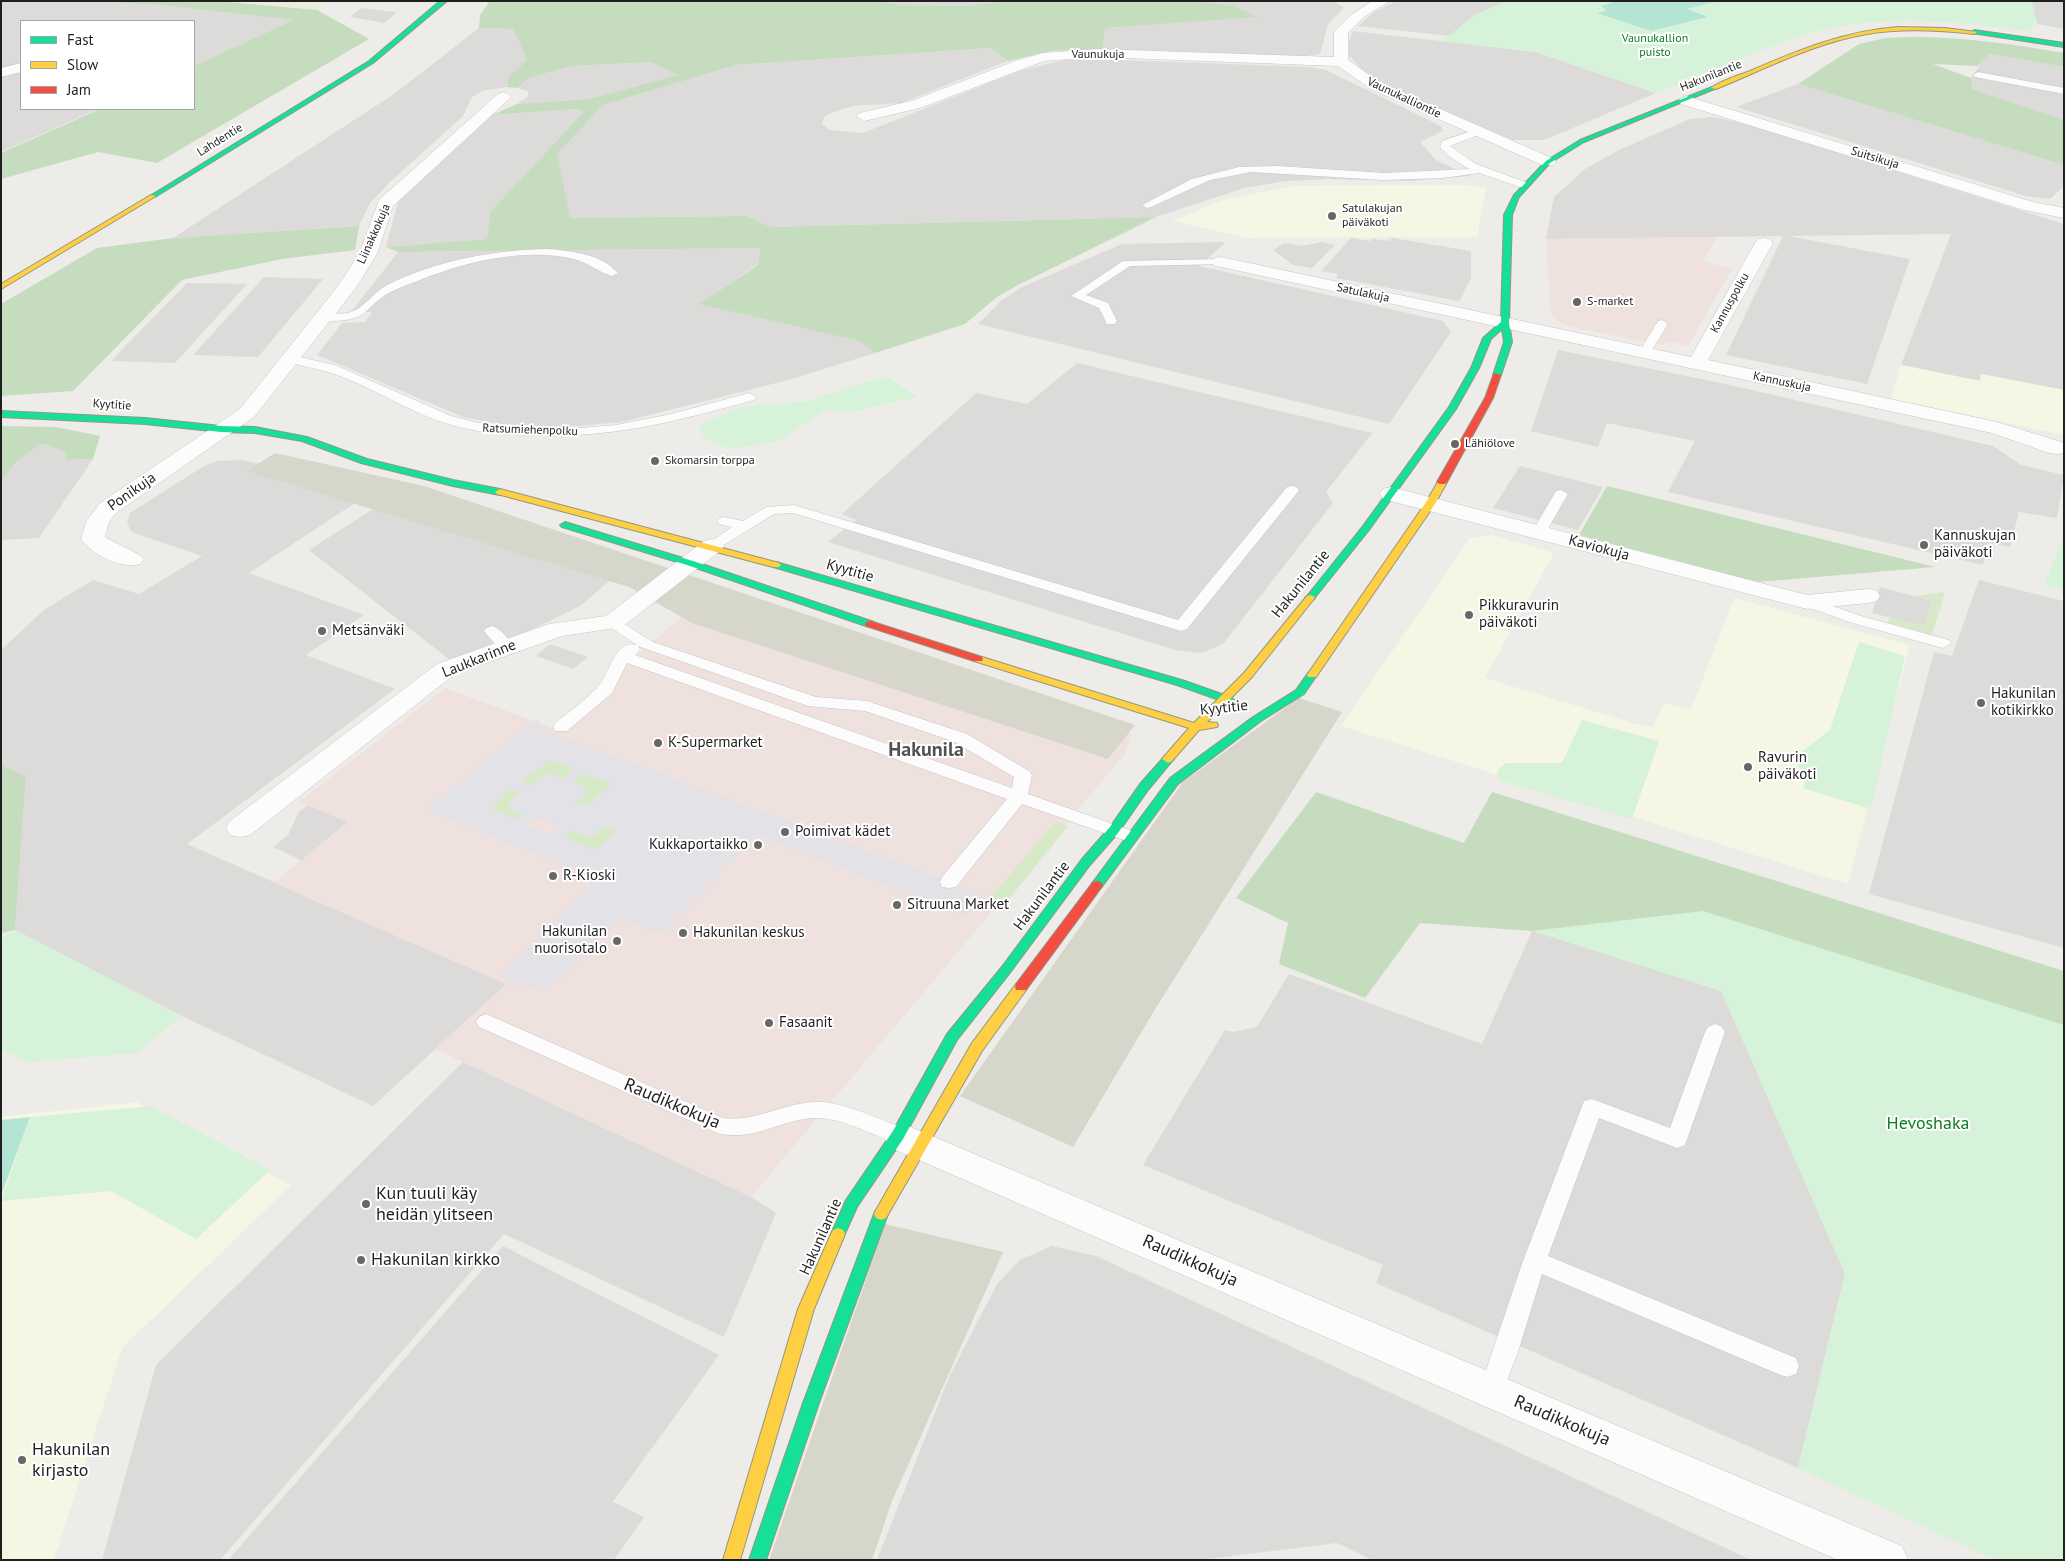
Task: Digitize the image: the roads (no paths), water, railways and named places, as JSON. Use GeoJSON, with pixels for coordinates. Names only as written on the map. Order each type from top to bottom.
{"type":"FeatureCollection","features":[{"type":"Feature","properties":{"kind":"main road","name":"Lahdentie"},"geometry":{"type":"LineString","coordinates":[[1,287],[219,157],[371,62],[444,1]]}},
{"type":"Feature","properties":{"kind":"main road","name":"Hakunilantie"},"geometry":{"type":"LineString","coordinates":[[731,1560],[806,1309],[851,1204],[910,1140],[1174,781],[1257,719],[1300,692],[1430,504],[1488,398],[1508,342],[1505,323],[1508,215],[1516,196],[1524,185],[1548,162],[1582,141],[1686,101],[1821,45],[1854,36],[1880,31],[1964,30],[2064,45]]}},
{"type":"Feature","properties":{"kind":"main road","name":"Hakunilantie"},"geometry":{"type":"LineString","coordinates":[[757,1560],[811,1403],[880,1215],[952,1037],[1005,971],[1086,862],[1114,830],[1144,787],[1196,727],[1226,699],[1391,494],[1452,407],[1476,368],[1487,338],[1505,323]]}},
{"type":"Feature","properties":{"kind":"main road","name":"Kyytitie"},"geometry":{"type":"LineString","coordinates":[[1,414],[83,416],[221,430],[255,430],[288,435],[364,461],[452,484],[517,495],[712,546],[1181,683],[1226,699],[1257,719]]}},
{"type":"Feature","properties":{"kind":"main road","name":"Kyytitie"},"geometry":{"type":"LineString","coordinates":[[221,430],[258,443]]}},
{"type":"Feature","properties":{"kind":"main road","name":"Kyytitie"},"geometry":{"type":"LineString","coordinates":[[310,454],[364,461]]}},
{"type":"Feature","properties":{"kind":"main road","name":"Kyytitie"},"geometry":{"type":"LineString","coordinates":[[452,484],[498,503]]}},
{"type":"Feature","properties":{"kind":"main road","name":"Kyytitie"},"geometry":{"type":"LineString","coordinates":[[553,521],[690,563],[902,635],[1196,727],[1257,719]]}},
{"type":"Feature","properties":{"kind":"street"},"geometry":{"type":"LineString","coordinates":[[1341,62],[1341,32],[1354,18],[1368,8],[1384,1]]}},
{"type":"Feature","properties":{"kind":"street"},"geometry":{"type":"LineString","coordinates":[[1354,4],[1368,8]]}},
{"type":"Feature","properties":{"kind":"street","name":"Vaunukuja"},"geometry":{"type":"LineString","coordinates":[[864,116],[916,105],[1023,63],[1059,56],[1097,53],[1341,62]]}},
{"type":"Feature","properties":{"kind":"street","name":"Vaunukalliontie"},"geometry":{"type":"LineString","coordinates":[[1341,62],[1370,84],[1548,162]]}},
{"type":"Feature","properties":{"kind":"street"},"geometry":{"type":"LineString","coordinates":[[1,73],[20,67]]}},
{"type":"Feature","properties":{"kind":"street","name":"Liinakkokuja"},"geometry":{"type":"LineString","coordinates":[[221,430],[247,413],[346,289],[368,254],[386,204],[503,97]]}},
{"type":"Feature","properties":{"kind":"street","name":"Suitsikuja"},"geometry":{"type":"LineString","coordinates":[[1686,101],[2030,206],[2064,213]]}},
{"type":"Feature","properties":{"kind":"street","name":"Kannuspolku"},"geometry":{"type":"LineString","coordinates":[[1697,363],[1764,243]]}},
{"type":"Feature","properties":{"kind":"street","name":"Satulakuja"},"geometry":{"type":"LineString","coordinates":[[1221,262],[1505,323]]}},
{"type":"Feature","properties":{"kind":"street","name":"Kannuskuja"},"geometry":{"type":"LineString","coordinates":[[1505,323],[1997,428],[2057,448]]}},
{"type":"Feature","properties":{"kind":"street","name":"Ponikuja"},"geometry":{"type":"LineString","coordinates":[[132,559],[112,552],[93,539],[93,530],[101,515],[108,508],[221,430]]}},
{"type":"Feature","properties":{"kind":"street","name":"Kaviokuja"},"geometry":{"type":"LineString","coordinates":[[1391,494],[1807,602],[1868,596]]}},
{"type":"Feature","properties":{"kind":"street"},"geometry":{"type":"LineString","coordinates":[[613,622],[712,546]]}},
{"type":"Feature","properties":{"kind":"street","name":"Laukkarinne"},"geometry":{"type":"LineString","coordinates":[[240,828],[446,669],[499,639],[613,622]]}},
{"type":"Feature","properties":{"kind":"street","name":"Raudikkokuja"},"geometry":{"type":"LineString","coordinates":[[910,1140],[1887,1560]]}},
{"type":"Feature","properties":{"kind":"lane"},"geometry":{"type":"LineString","coordinates":[[1978,75],[2064,91]]}},
{"type":"Feature","properties":{"kind":"lane"},"geometry":{"type":"LineString","coordinates":[[1477,132],[1446,143],[1445,148],[1463,161],[1481,170],[1524,185]]}},
{"type":"Feature","properties":{"kind":"lane"},"geometry":{"type":"LineString","coordinates":[[1147,205],[1188,184],[1228,172],[1285,170],[1327,174],[1403,175],[1481,170]]}},
{"type":"Feature","properties":{"kind":"lane"},"geometry":{"type":"LineString","coordinates":[[324,318],[356,315],[383,292],[430,271],[483,258],[531,253],[574,255],[603,264],[612,273]]}},
{"type":"Feature","properties":{"kind":"lane"},"geometry":{"type":"LineString","coordinates":[[1111,321],[1104,306],[1077,296],[1127,263],[1221,262]]}},
{"type":"Feature","properties":{"kind":"lane"},"geometry":{"type":"LineString","coordinates":[[1646,352],[1662,324]]}},
{"type":"Feature","properties":{"kind":"lane","name":"Ratsumiehenpolku"},"geometry":{"type":"LineString","coordinates":[[291,359],[319,364],[355,377],[393,397],[444,419],[482,429],[555,433],[598,431],[683,414],[749,397]]}},
{"type":"Feature","properties":{"kind":"lane"},"geometry":{"type":"LineString","coordinates":[[712,546],[771,510],[794,508],[1181,626],[1292,490]]}},
{"type":"Feature","properties":{"kind":"lane"},"geometry":{"type":"LineString","coordinates":[[1539,532],[1561,494]]}},
{"type":"Feature","properties":{"kind":"lane"},"geometry":{"type":"LineString","coordinates":[[724,521],[746,526]]}},
{"type":"Feature","properties":{"kind":"lane","name":"Kaviokuja"},"geometry":{"type":"LineString","coordinates":[[1807,602],[1855,619],[1943,643]]}},
{"type":"Feature","properties":{"kind":"lane"},"geometry":{"type":"LineString","coordinates":[[613,622],[640,642],[814,702],[867,706],[961,738],[1023,775],[1018,796],[949,882]]}},
{"type":"Feature","properties":{"kind":"lane"},"geometry":{"type":"LineString","coordinates":[[561,727],[606,689],[624,656],[640,642]]}},
{"type":"Feature","properties":{"kind":"lane"},"geometry":{"type":"LineString","coordinates":[[624,656],[1132,837]]}},
{"type":"Feature","properties":{"kind":"lane","name":"Raudikkokuja"},"geometry":{"type":"LineString","coordinates":[[486,1022],[720,1126],[734,1129],[751,1128],[814,1110],[910,1140]]}},
{"type":"Feature","properties":{"kind":"lane"},"geometry":{"type":"LineString","coordinates":[[1491,1391],[1506,1352],[1535,1261],[1592,1107],[1677,1139],[1715,1032]]}},
{"type":"Feature","properties":{"kind":"lane"},"geometry":{"type":"LineString","coordinates":[[1535,1261],[1787,1366]]}},
{"type":"Feature","properties":{"kind":"place","name":"Satulakujan päiväkoti"},"geometry":{"type":"Point","coordinates":[1332,216]}},
{"type":"Feature","properties":{"kind":"place","name":"S-market"},"geometry":{"type":"Point","coordinates":[1577,302]}},
{"type":"Feature","properties":{"kind":"place","name":"Lähiölove"},"geometry":{"type":"Point","coordinates":[1455,444]}},
{"type":"Feature","properties":{"kind":"place","name":"Skomarsin torppa"},"geometry":{"type":"Point","coordinates":[655,461]}},
{"type":"Feature","properties":{"kind":"place","name":"Kannuskujan päiväkoti"},"geometry":{"type":"Point","coordinates":[1924,545]}},
{"type":"Feature","properties":{"kind":"place","name":"Pikkuravurin päiväkoti"},"geometry":{"type":"Point","coordinates":[1469,615]}},
{"type":"Feature","properties":{"kind":"place","name":"Metsänväki"},"geometry":{"type":"Point","coordinates":[322,631]}},
{"type":"Feature","properties":{"kind":"place","name":"Hakunilan kotikirkko"},"geometry":{"type":"Point","coordinates":[1981,703]}},
{"type":"Feature","properties":{"kind":"place","name":"K-Supermarket"},"geometry":{"type":"Point","coordinates":[658,743]}},
{"type":"Feature","properties":{"kind":"place","name":"Ravurin päiväkoti"},"geometry":{"type":"Point","coordinates":[1748,767]}},
{"type":"Feature","properties":{"kind":"place","name":"Poimivat kädet"},"geometry":{"type":"Point","coordinates":[785,832]}},
{"type":"Feature","properties":{"kind":"place","name":"Kukkaportaikko"},"geometry":{"type":"Point","coordinates":[758,845]}},
{"type":"Feature","properties":{"kind":"place","name":"R-Kioski"},"geometry":{"type":"Point","coordinates":[553,876]}},
{"type":"Feature","properties":{"kind":"place","name":"Sitruuna Market"},"geometry":{"type":"Point","coordinates":[897,905]}},
{"type":"Feature","properties":{"kind":"place","name":"Hakunilan keskus"},"geometry":{"type":"Point","coordinates":[683,933]}},
{"type":"Feature","properties":{"kind":"place","name":"Hakunilan nuorisotalo"},"geometry":{"type":"Point","coordinates":[617,941]}},
{"type":"Feature","properties":{"kind":"place","name":"Fasaanit"},"geometry":{"type":"Point","coordinates":[769,1023]}},
{"type":"Feature","properties":{"kind":"place","name":"Kun tuuli käy heidän ylitseen"},"geometry":{"type":"Point","coordinates":[366,1204]}},
{"type":"Feature","properties":{"kind":"place","name":"Hakunilan kirkko"},"geometry":{"type":"Point","coordinates":[361,1260]}},
{"type":"Feature","properties":{"kind":"place","name":"Hakunilan kirjasto"},"geometry":{"type":"Point","coordinates":[22,1460]}},
{"type":"Feature","properties":{"kind":"district","name":"Hakunila"},"geometry":{"type":"Point","coordinates":[926,750]}},
{"type":"Feature","properties":{"kind":"park label","name":"Vaunukallion puisto"},"geometry":{"type":"Point","coordinates":[1655,46]}},
{"type":"Feature","properties":{"kind":"park label","name":"Hevoshaka"},"geometry":{"type":"Point","coordinates":[1928,1124]}}]}
